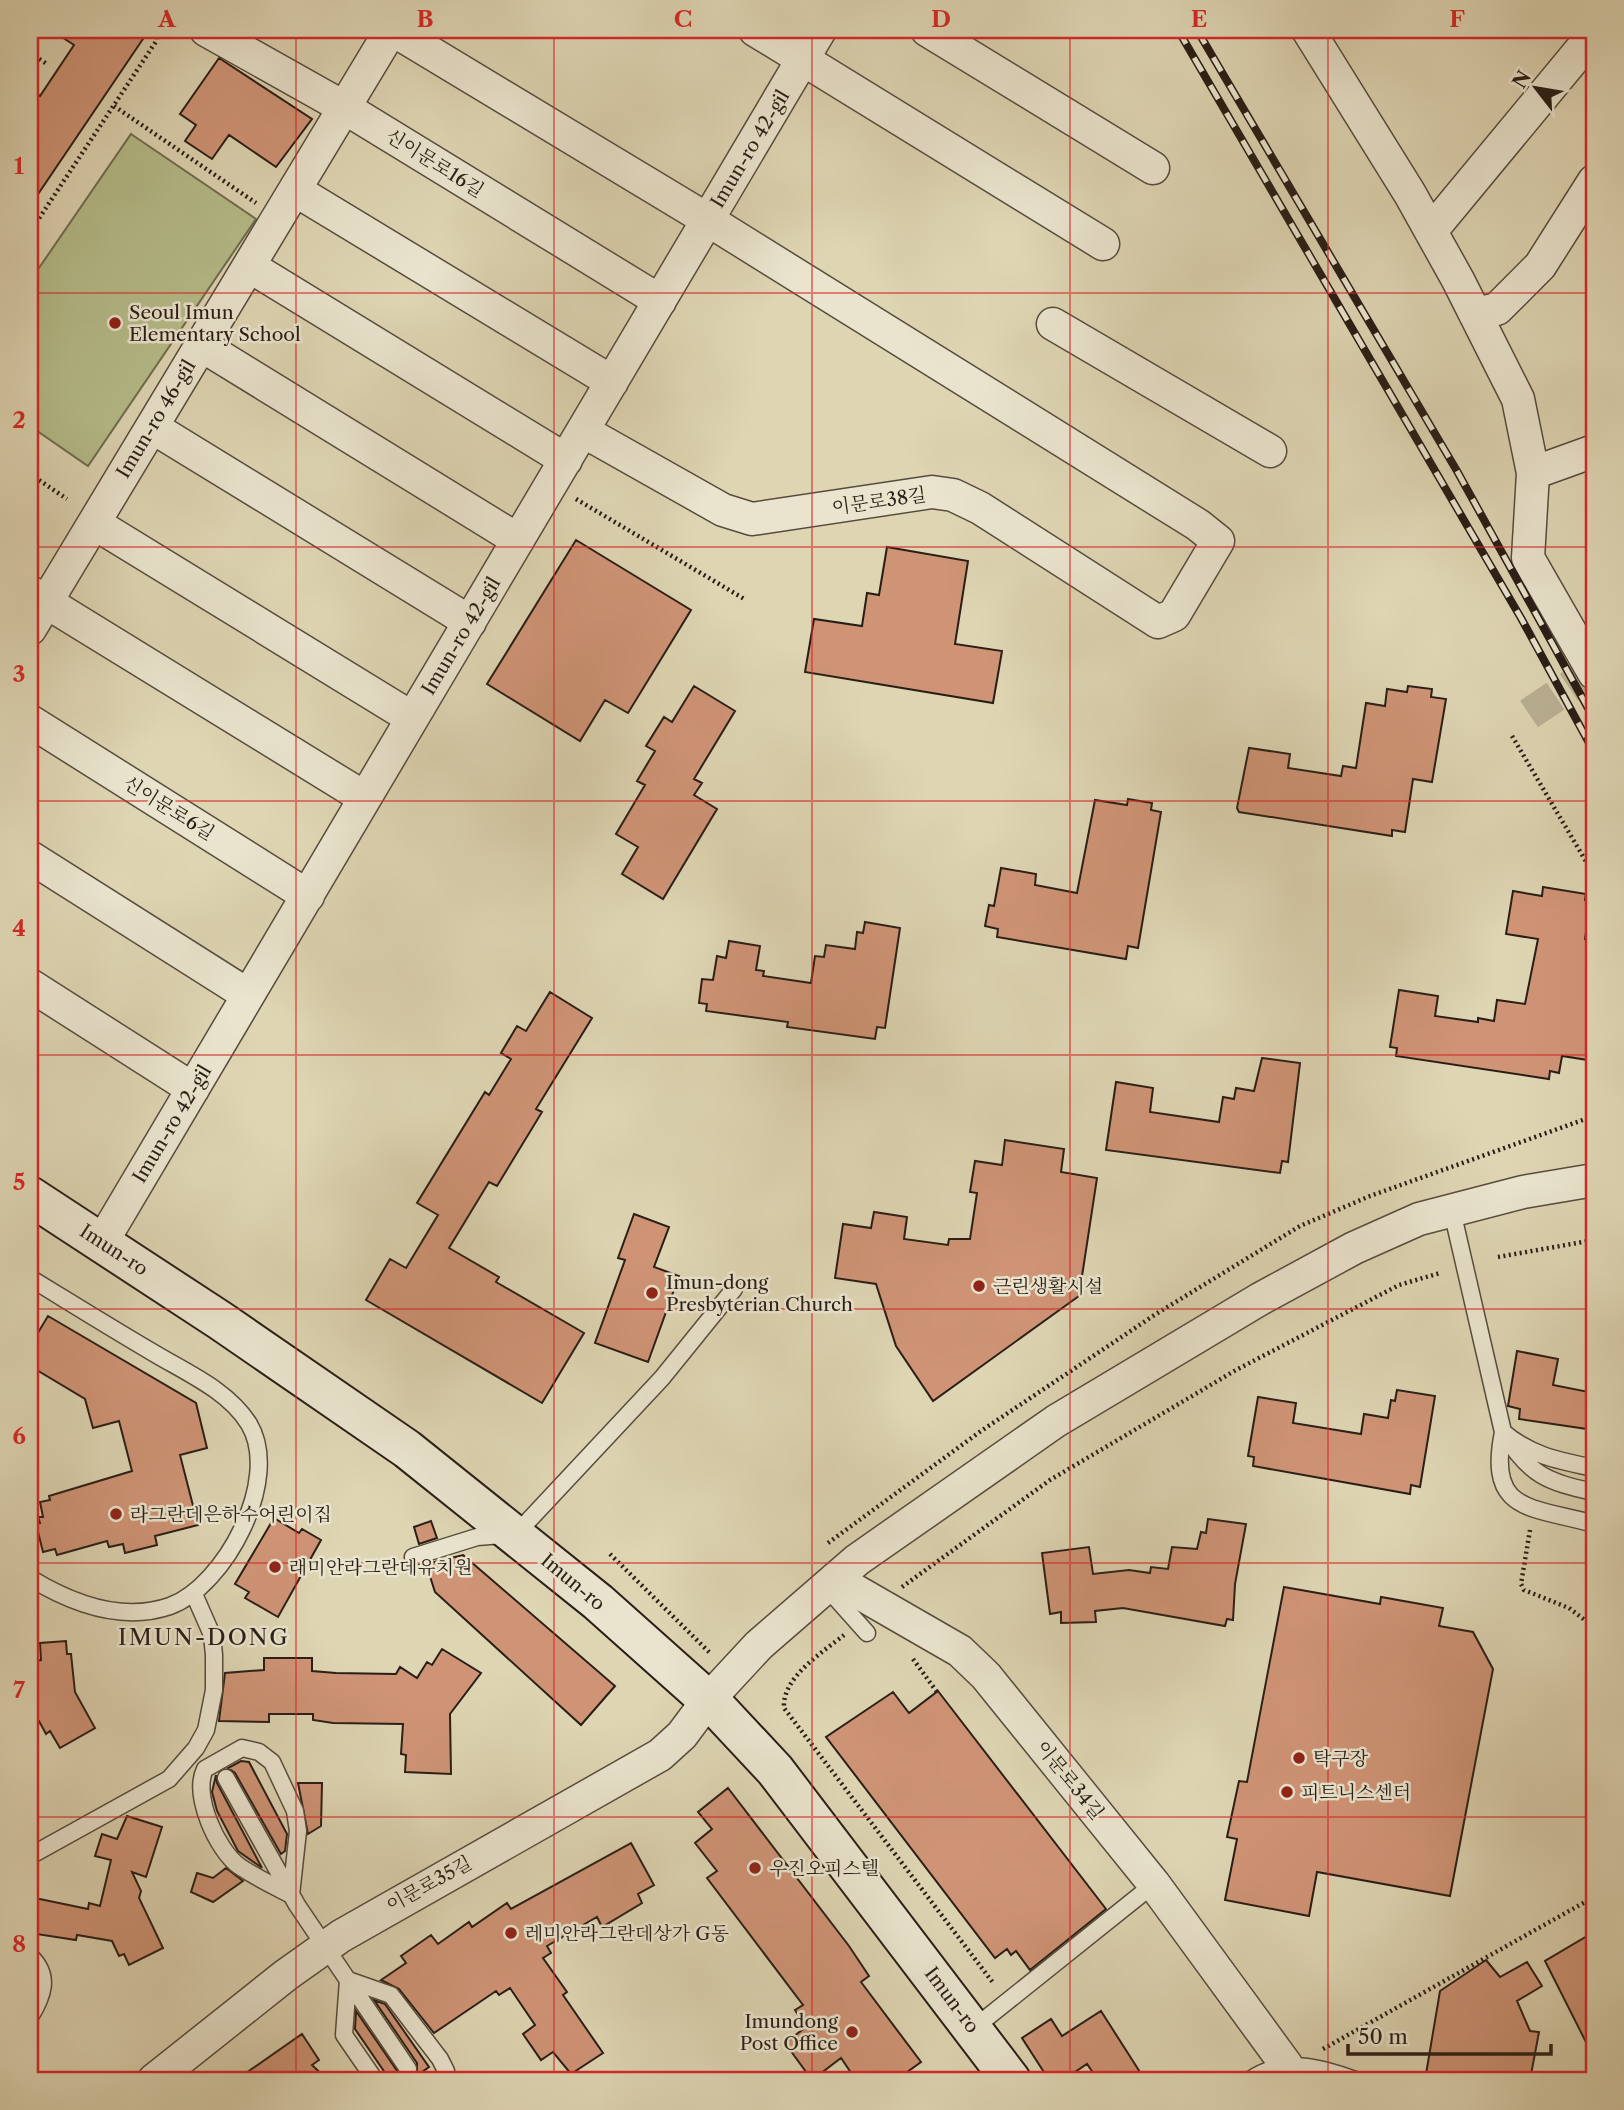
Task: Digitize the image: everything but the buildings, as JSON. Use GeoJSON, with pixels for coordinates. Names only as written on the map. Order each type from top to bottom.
{"type":"FeatureCollection","features":[{"type":"Feature","properties":{"kind":"main road","name":"Imun-ro"},"geometry":{"type":"LineString","coordinates":[[30,1196],[337,1399],[516,1534],[598,1601],[708,1700],[775,1770],[1011,2080]]}},
{"type":"Feature","properties":{"kind":"street","name":"신이문로16길"},"geometry":{"type":"LineString","coordinates":[[206,30],[345,108],[660,301]]}},
{"type":"Feature","properties":{"kind":"street","name":"Imun-ro 46-gil"},"geometry":{"type":"LineString","coordinates":[[30,629],[38,596],[94,523],[392,30]]}},
{"type":"Feature","properties":{"kind":"street"},"geometry":{"type":"LineString","coordinates":[[392,30],[708,220]]}},
{"type":"Feature","properties":{"kind":"street"},"geometry":{"type":"LineString","coordinates":[[755,30],[1103,244]]}},
{"type":"Feature","properties":{"kind":"street","name":"Imun-ro 42-gil"},"geometry":{"type":"LineString","coordinates":[[102,1242],[820,30]]}},
{"type":"Feature","properties":{"kind":"street"},"geometry":{"type":"LineString","coordinates":[[927,30],[1153,168]]}},
{"type":"Feature","properties":{"kind":"street"},"geometry":{"type":"LineString","coordinates":[[1308,30],[1431,231],[1518,399],[1533,474],[1528,558],[1594,672]]}},
{"type":"Feature","properties":{"kind":"street"},"geometry":{"type":"LineString","coordinates":[[1431,231],[1594,34]]}},
{"type":"Feature","properties":{"kind":"street"},"geometry":{"type":"LineString","coordinates":[[1475,314],[1497,309],[1540,266],[1594,181]]}},
{"type":"Feature","properties":{"kind":"street"},"geometry":{"type":"LineString","coordinates":[[295,190],[612,382]]}},
{"type":"Feature","properties":{"kind":"street","name":"이문로38길"},"geometry":{"type":"LineString","coordinates":[[583,431],[723,510],[752,519],[932,492],[953,495],[980,508],[1158,622],[1174,615],[1218,541],[1198,525],[708,220]]}},
{"type":"Feature","properties":{"kind":"street"},"geometry":{"type":"LineString","coordinates":[[249,266],[558,472]]}},
{"type":"Feature","properties":{"kind":"street"},"geometry":{"type":"LineString","coordinates":[[1053,324],[1270,452]]}},
{"type":"Feature","properties":{"kind":"street"},"geometry":{"type":"LineString","coordinates":[[201,345],[518,540]]}},
{"type":"Feature","properties":{"kind":"street"},"geometry":{"type":"LineString","coordinates":[[152,427],[470,622]]}},
{"type":"Feature","properties":{"kind":"street"},"geometry":{"type":"LineString","coordinates":[[1533,474],[1594,451]]}},
{"type":"Feature","properties":{"kind":"street"},"geometry":{"type":"LineString","coordinates":[[94,523],[412,718]]}},
{"type":"Feature","properties":{"kind":"street"},"geometry":{"type":"LineString","coordinates":[[38,596],[365,798]]}},
{"type":"Feature","properties":{"kind":"street","name":"신이문로6길"},"geometry":{"type":"LineString","coordinates":[[30,720],[308,895]]}},
{"type":"Feature","properties":{"kind":"street"},"geometry":{"type":"LineString","coordinates":[[30,857],[248,995]]}},
{"type":"Feature","properties":{"kind":"street"},"geometry":{"type":"LineString","coordinates":[[30,985],[193,1089]]}},
{"type":"Feature","properties":{"kind":"street","name":"이문로35길"},"geometry":{"type":"LineString","coordinates":[[154,2080],[325,1947],[382,1911],[660,1755],[682,1735],[708,1700],[759,1645],[831,1583],[970,1478],[1140,1369],[1301,1275],[1419,1219],[1523,1192],[1594,1180]]}},
{"type":"Feature","properties":{"kind":"street","name":"이문로34길"},"geometry":{"type":"LineString","coordinates":[[831,1583],[869,1620],[960,1651],[986,1676],[1299,2061]]}},
{"type":"Feature","properties":{"kind":"lane"},"geometry":{"type":"LineString","coordinates":[[1452,1211],[1503,1432],[1518,1456],[1536,1474],[1559,1484],[1594,1492]]}},
{"type":"Feature","properties":{"kind":"lane"},"geometry":{"type":"LineString","coordinates":[[30,1279],[222,1394],[250,1425],[260,1466],[252,1508],[240,1533],[194,1594],[169,1606],[133,1611],[94,1609],[52,1592],[30,1578]]}},
{"type":"Feature","properties":{"kind":"lane"},"geometry":{"type":"LineString","coordinates":[[413,1557],[477,1537],[516,1534],[656,1385],[734,1289]]}},
{"type":"Feature","properties":{"kind":"lane"},"geometry":{"type":"LineString","coordinates":[[1503,1432],[1516,1443],[1548,1459],[1594,1468]]}},
{"type":"Feature","properties":{"kind":"lane"},"geometry":{"type":"LineString","coordinates":[[1503,1432],[1497,1462],[1498,1475],[1508,1494],[1527,1505],[1594,1524]]}},
{"type":"Feature","properties":{"kind":"lane"},"geometry":{"type":"LineString","coordinates":[[30,1856],[169,1779],[196,1748],[206,1730],[214,1690],[214,1655],[212,1635],[194,1594]]}},
{"type":"Feature","properties":{"kind":"lane"},"geometry":{"type":"LineString","coordinates":[[242,1748],[260,1752],[272,1762],[295,1811],[298,1831],[291,1895],[237,1865],[204,1811],[199,1788],[205,1769],[242,1748]]}},
{"type":"Feature","properties":{"kind":"lane"},"geometry":{"type":"LineString","coordinates":[[226,1778],[291,1895],[408,2068]]}},
{"type":"Feature","properties":{"kind":"lane"},"geometry":{"type":"LineString","coordinates":[[974,2028],[1154,1884]]}},
{"type":"Feature","properties":{"kind":"lane"},"geometry":{"type":"LineString","coordinates":[[30,1956],[40,1967],[44,1989],[30,2017]]}},
{"type":"Feature","properties":{"kind":"lane"},"geometry":{"type":"LineString","coordinates":[[348,1980],[344,2035],[375,2080]]}},
{"type":"Feature","properties":{"kind":"lane"},"geometry":{"type":"LineString","coordinates":[[348,1980],[391,1995],[440,2059],[446,2071],[446,2080]]}},
{"type":"Feature","properties":{"kind":"lane"},"geometry":{"type":"LineString","coordinates":[[1250,2080],[1261,2073],[1299,2061],[1355,2080]]}},
{"type":"Feature","properties":{"kind":"path"},"geometry":{"type":"LineString","coordinates":[[30,232],[156,40],[157,30]]}},
{"type":"Feature","properties":{"kind":"path"},"geometry":{"type":"LineString","coordinates":[[30,53],[47,65]]}},
{"type":"Feature","properties":{"kind":"path"},"geometry":{"type":"LineString","coordinates":[[114,106],[260,205]]}},
{"type":"Feature","properties":{"kind":"path"},"geometry":{"type":"LineString","coordinates":[[558,472],[746,600]]}},
{"type":"Feature","properties":{"kind":"path"},"geometry":{"type":"LineString","coordinates":[[30,474],[67,499]]}},
{"type":"Feature","properties":{"kind":"path"},"geometry":{"type":"LineString","coordinates":[[1512,736],[1594,875]]}},
{"type":"Feature","properties":{"kind":"path"},"geometry":{"type":"LineString","coordinates":[[1498,1257],[1594,1240]]}},
{"type":"Feature","properties":{"kind":"path"},"geometry":{"type":"LineString","coordinates":[[996,1987],[784,1708],[783,1696],[789,1685],[869,1620],[922,1570],[1050,1480],[1213,1384],[1399,1285],[1440,1273]]}},
{"type":"Feature","properties":{"kind":"path"},"geometry":{"type":"LineString","coordinates":[[1532,1522],[1521,1584],[1524,1590],[1569,1608],[1594,1627]]}},
{"type":"Feature","properties":{"kind":"path"},"geometry":{"type":"LineString","coordinates":[[911,1655],[937,1692]]}},
{"type":"Feature","properties":{"kind":"path"},"geometry":{"type":"LineString","coordinates":[[1299,2061],[1594,1897]]}},
{"type":"Feature","properties":{"kind":"green space"},"geometry":{"type":"Polygon","coordinates":[[[131,134],[256,219],[88,466],[30,426],[30,281],[131,134]]]}},
{"type":"Feature","properties":{"kind":"tunnel"},"geometry":{"type":"LineString","coordinates":[[1529,714],[1593,671]]}},
{"type":"Feature","properties":{"kind":"railway"},"geometry":{"type":"LineString","coordinates":[[1178,30],[1521,618],[1594,752]]}},
{"type":"Feature","properties":{"kind":"railway"},"geometry":{"type":"LineString","coordinates":[[1197,30],[1457,471],[1594,719]]}},
{"type":"Feature","properties":{"kind":"place","name":"Seoul Imun Elementary School"},"geometry":{"type":"Point","coordinates":[115,323]}},
{"type":"Feature","properties":{"kind":"place","name":"근린생활시설"},"geometry":{"type":"Point","coordinates":[979,1286]}},
{"type":"Feature","properties":{"kind":"place","name":"Imun-dong Presbyterian Church"},"geometry":{"type":"Point","coordinates":[652,1293]}},
{"type":"Feature","properties":{"kind":"place","name":"라그란데은하수어린이집"},"geometry":{"type":"Point","coordinates":[116,1514]}},
{"type":"Feature","properties":{"kind":"place","name":"래미안라그란데유치원"},"geometry":{"type":"Point","coordinates":[275,1567]}},
{"type":"Feature","properties":{"kind":"place","name":"탁구장"},"geometry":{"type":"Point","coordinates":[1299,1758]}},
{"type":"Feature","properties":{"kind":"place","name":"피트니스센터"},"geometry":{"type":"Point","coordinates":[1287,1792]}},
{"type":"Feature","properties":{"kind":"place","name":"우진오피스텔"},"geometry":{"type":"Point","coordinates":[755,1868]}},
{"type":"Feature","properties":{"kind":"place","name":"레미안라그란데상가 G동"},"geometry":{"type":"Point","coordinates":[511,1933]}},
{"type":"Feature","properties":{"kind":"place","name":"Imundong Post Office"},"geometry":{"type":"Point","coordinates":[852,2032]}},
{"type":"Feature","properties":{"kind":"district","name":"IMUN-DONG"},"geometry":{"type":"Point","coordinates":[204,1637]}}]}
